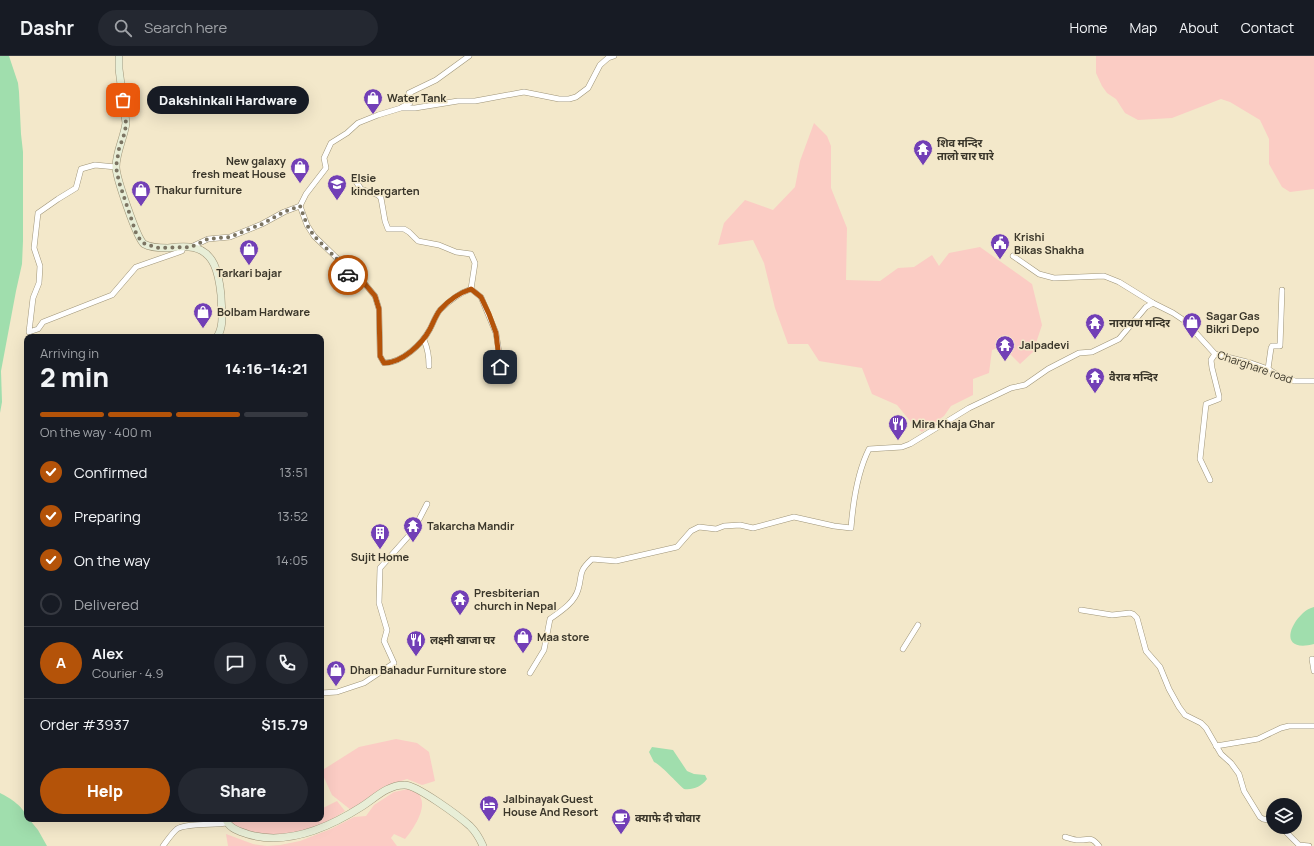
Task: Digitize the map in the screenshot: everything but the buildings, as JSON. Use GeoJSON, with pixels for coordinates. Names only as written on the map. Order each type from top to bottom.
{"type":"FeatureCollection","features":[{"type":"Feature","properties":{"kind":"main road"},"geometry":{"type":"LineString","coordinates":[[119,56],[119,69],[126,123],[116,167],[119,182],[136,233],[145,244],[159,248],[187,247],[204,251],[213,260],[217,269],[220,290],[222,327],[218,334]]}},
{"type":"Feature","properties":{"kind":"main road"},"geometry":{"type":"LineString","coordinates":[[227,822],[231,827],[241,832],[262,837],[277,838],[309,833],[360,808],[391,788],[405,785],[411,786],[422,792],[469,826],[479,837],[484,846]]}},
{"type":"Feature","properties":{"kind":"street"},"geometry":{"type":"LineString","coordinates":[[116,167],[95,165],[81,169],[76,188],[58,198],[38,213],[34,248],[40,266],[39,282],[33,298],[30,332],[38,329],[42,322],[112,295],[136,268],[182,251],[187,247],[208,239],[230,237],[300,206],[306,194],[326,168],[324,158],[331,143],[347,133],[358,123],[401,108],[410,103],[411,97],[409,93],[436,80],[469,56]]}},
{"type":"Feature","properties":{"kind":"street"},"geometry":{"type":"LineString","coordinates":[[401,108],[414,108],[458,101],[475,101],[524,92],[559,100],[569,99],[576,97],[588,88],[600,65],[608,58],[614,56]]}},
{"type":"Feature","properties":{"kind":"street"},"geometry":{"type":"LineString","coordinates":[[355,180],[361,188],[378,195],[381,198],[388,229],[404,229],[418,241],[439,245],[456,252],[472,254],[475,263],[471,289]]}},
{"type":"Feature","properties":{"kind":"street"},"geometry":{"type":"LineString","coordinates":[[300,206],[307,225],[314,236],[342,264],[350,278],[365,284],[375,296],[379,309],[380,356],[384,363],[395,362],[402,358],[424,340],[439,311],[452,299],[464,291],[471,289]]}},
{"type":"Feature","properties":{"kind":"street","name":"Charghare road"},"geometry":{"type":"LineString","coordinates":[[1013,256],[1039,274],[1054,278],[1104,276],[1119,282],[1185,321],[1214,354],[1251,363],[1295,381],[1314,382]]}},
{"type":"Feature","properties":{"kind":"street"},"geometry":{"type":"LineString","coordinates":[[471,289],[481,297],[496,333],[501,375]]}},
{"type":"Feature","properties":{"kind":"street"},"geometry":{"type":"LineString","coordinates":[[1268,369],[1272,346],[1280,346],[1282,290]]}},
{"type":"Feature","properties":{"kind":"street"},"geometry":{"type":"LineString","coordinates":[[530,672],[544,650],[550,618],[569,605],[578,590],[581,571],[592,559],[616,561],[678,548],[691,531],[699,527],[716,529],[724,526],[740,525],[753,528],[794,517],[834,526],[851,528],[853,507],[863,462],[869,449],[902,447],[910,444],[968,408],[1011,388],[1025,385],[1048,369],[1079,353],[1099,350],[1119,339],[1146,307],[1153,303]]}},
{"type":"Feature","properties":{"kind":"street"},"geometry":{"type":"LineString","coordinates":[[424,340],[428,352],[429,366]]}},
{"type":"Feature","properties":{"kind":"street"},"geometry":{"type":"LineString","coordinates":[[1210,480],[1200,459],[1206,404],[1219,399],[1211,360],[1214,354]]}},
{"type":"Feature","properties":{"kind":"street"},"geometry":{"type":"LineString","coordinates":[[324,693],[337,692],[364,683],[394,663],[384,641],[387,630],[379,603],[380,568],[413,531],[427,504]]}},
{"type":"Feature","properties":{"kind":"street"},"geometry":{"type":"LineString","coordinates":[[1081,610],[1112,614],[1130,613],[1137,618],[1146,651],[1160,667],[1169,689],[1179,707],[1186,715],[1201,723],[1206,728],[1221,754],[1239,774],[1244,791],[1260,817],[1266,820]]}},
{"type":"Feature","properties":{"kind":"street"},"geometry":{"type":"LineString","coordinates":[[903,649],[918,625]]}},
{"type":"Feature","properties":{"kind":"street"},"geometry":{"type":"LineString","coordinates":[[1312,659],[1314,671]]}},
{"type":"Feature","properties":{"kind":"street"},"geometry":{"type":"LineString","coordinates":[[1216,746],[1258,739],[1281,728],[1289,726],[1314,726]]}},
{"type":"Feature","properties":{"kind":"street"},"geometry":{"type":"LineString","coordinates":[[163,846],[177,829],[184,826],[217,824],[223,822]]}},
{"type":"Feature","properties":{"kind":"street"},"geometry":{"type":"LineString","coordinates":[[1288,834],[1298,845],[1309,846]]}},
{"type":"Feature","properties":{"kind":"street"},"geometry":{"type":"LineString","coordinates":[[1065,837],[1078,840],[1090,838],[1099,846]]}},
{"type":"Feature","properties":{"kind":"shaded area"},"geometry":{"type":"Polygon","coordinates":[[[0,56],[9,56],[18,83],[23,152],[23,241],[22,264],[1,371],[2,402],[0,413],[0,56]]]}},
{"type":"Feature","properties":{"kind":"shaded area"},"geometry":{"type":"Polygon","coordinates":[[[1096,56],[1314,56],[1314,189],[1290,192],[1282,187],[1269,164],[1269,139],[1260,120],[1230,102],[1221,99],[1172,118],[1138,120],[1125,113],[1116,99],[1107,93],[1102,86],[1096,73],[1096,56]]]}},
{"type":"Feature","properties":{"kind":"shaded area"},"geometry":{"type":"Polygon","coordinates":[[[814,123],[827,136],[831,146],[831,188],[847,228],[846,280],[880,281],[898,268],[914,267],[932,255],[939,266],[949,253],[980,247],[1032,284],[1042,325],[1033,352],[1020,364],[1011,355],[1006,345],[992,350],[989,373],[973,379],[973,395],[951,406],[944,416],[922,432],[915,427],[897,405],[872,394],[862,368],[819,361],[808,344],[788,344],[775,308],[764,263],[753,240],[718,245],[724,223],[745,200],[773,210],[795,187],[800,161],[814,123]]]}},
{"type":"Feature","properties":{"kind":"shaded area"},"geometry":{"type":"Polygon","coordinates":[[[1314,607],[1314,644],[1304,646],[1297,645],[1292,642],[1290,638],[1293,626],[1304,612],[1314,607]]]}},
{"type":"Feature","properties":{"kind":"shaded area"},"geometry":{"type":"Polygon","coordinates":[[[396,739],[417,743],[429,752],[435,781],[422,785],[407,779],[383,787],[351,810],[332,795],[324,778],[324,769],[359,747],[396,739]]]}},
{"type":"Feature","properties":{"kind":"shaded area"},"geometry":{"type":"Polygon","coordinates":[[[652,747],[673,750],[687,771],[694,774],[705,775],[707,779],[697,787],[684,789],[657,763],[654,762],[649,752],[652,747]]]}},
{"type":"Feature","properties":{"kind":"shaded area"},"geometry":{"type":"Polygon","coordinates":[[[408,789],[419,794],[421,799],[421,812],[408,836],[405,839],[394,834],[391,838],[397,846],[267,846],[300,841],[331,829],[354,817],[366,816],[374,805],[394,792],[408,789]]]}},
{"type":"Feature","properties":{"kind":"shaded area"},"geometry":{"type":"Polygon","coordinates":[[[0,793],[20,807],[24,812],[24,822],[31,822],[47,846],[0,846],[0,793]]]}},
{"type":"Feature","properties":{"kind":"shaded area"},"geometry":{"type":"Polygon","coordinates":[[[337,801],[345,811],[329,821],[292,836],[242,833],[229,822],[324,822],[324,808],[337,801]]]}},
{"type":"Feature","properties":{"kind":"shaded area"},"geometry":{"type":"Polygon","coordinates":[[[226,834],[253,844],[267,846],[228,846],[226,834]]]}},
{"type":"Feature","properties":{"kind":"way so far"},"geometry":{"type":"LineString","coordinates":[[123,100],[126,123],[116,167],[119,182],[136,233],[141,241],[151,247],[159,248],[191,247],[208,239],[230,237],[300,206],[307,225],[314,236],[342,264],[348,275]]}},
{"type":"Feature","properties":{"kind":"place","name":"Dakshinkali Hardware"},"geometry":{"type":"Point","coordinates":[123,100]}},
{"type":"Feature","properties":{"kind":"place","name":"Water Tank"},"geometry":{"type":"Point","coordinates":[373,115]}},
{"type":"Feature","properties":{"kind":"place","name":"शिव मन्दिर तालो चार घारे"},"geometry":{"type":"Point","coordinates":[923,166]}},
{"type":"Feature","properties":{"kind":"place","name":"New galaxy fresh meat House"},"geometry":{"type":"Point","coordinates":[300,184]}},
{"type":"Feature","properties":{"kind":"place","name":"Elsie kindergarten"},"geometry":{"type":"Point","coordinates":[337,201]}},
{"type":"Feature","properties":{"kind":"place","name":"Thakur furniture"},"geometry":{"type":"Point","coordinates":[141,207]}},
{"type":"Feature","properties":{"kind":"place","name":"Krishi Bikas Shakha"},"geometry":{"type":"Point","coordinates":[1000,260]}},
{"type":"Feature","properties":{"kind":"place","name":"Tarkari bajar"},"geometry":{"type":"Point","coordinates":[249,266]}},
{"type":"Feature","properties":{"kind":"place","name":"Bolbam Hardware"},"geometry":{"type":"Point","coordinates":[203,329]}},
{"type":"Feature","properties":{"kind":"place","name":"Sagar Gas Bikri Depo"},"geometry":{"type":"Point","coordinates":[1192,339]}},
{"type":"Feature","properties":{"kind":"place","name":"नारायण मन्दिर"},"geometry":{"type":"Point","coordinates":[1095,340]}},
{"type":"Feature","properties":{"kind":"place","name":"Jalpadevi"},"geometry":{"type":"Point","coordinates":[1005,362]}},
{"type":"Feature","properties":{"kind":"place","name":"वैराब मन्दिर"},"geometry":{"type":"Point","coordinates":[1095,394]}},
{"type":"Feature","properties":{"kind":"place","name":"Mira Khaja Ghar"},"geometry":{"type":"Point","coordinates":[898,441]}},
{"type":"Feature","properties":{"kind":"place","name":"Takarcha Mandir"},"geometry":{"type":"Point","coordinates":[413,543]}},
{"type":"Feature","properties":{"kind":"place","name":"Sujit Home"},"geometry":{"type":"Point","coordinates":[380,550]}},
{"type":"Feature","properties":{"kind":"place","name":"Presbiterian church in Nepal"},"geometry":{"type":"Point","coordinates":[460,616]}},
{"type":"Feature","properties":{"kind":"place","name":"Maa store"},"geometry":{"type":"Point","coordinates":[523,654]}},
{"type":"Feature","properties":{"kind":"place","name":"लक्ष्मी खाजा घर"},"geometry":{"type":"Point","coordinates":[416,657]}},
{"type":"Feature","properties":{"kind":"place","name":"Dhan Bahadur Furniture store"},"geometry":{"type":"Point","coordinates":[336,687]}},
{"type":"Feature","properties":{"kind":"place","name":"Jalbinayak Guest House And Resort"},"geometry":{"type":"Point","coordinates":[489,822]}},
{"type":"Feature","properties":{"kind":"place","name":"क्याफे दी चोवार"},"geometry":{"type":"Point","coordinates":[621,835]}},
{"type":"Feature","properties":{"kind":"route"},"geometry":{"type":"LineString","coordinates":[[348,275],[350,278],[365,284],[370,288],[375,296],[379,309],[380,356],[384,363],[395,362],[402,358],[424,340],[439,311],[452,299],[464,291],[471,289],[481,297],[489,314],[496,333],[500,367]]}}]}
